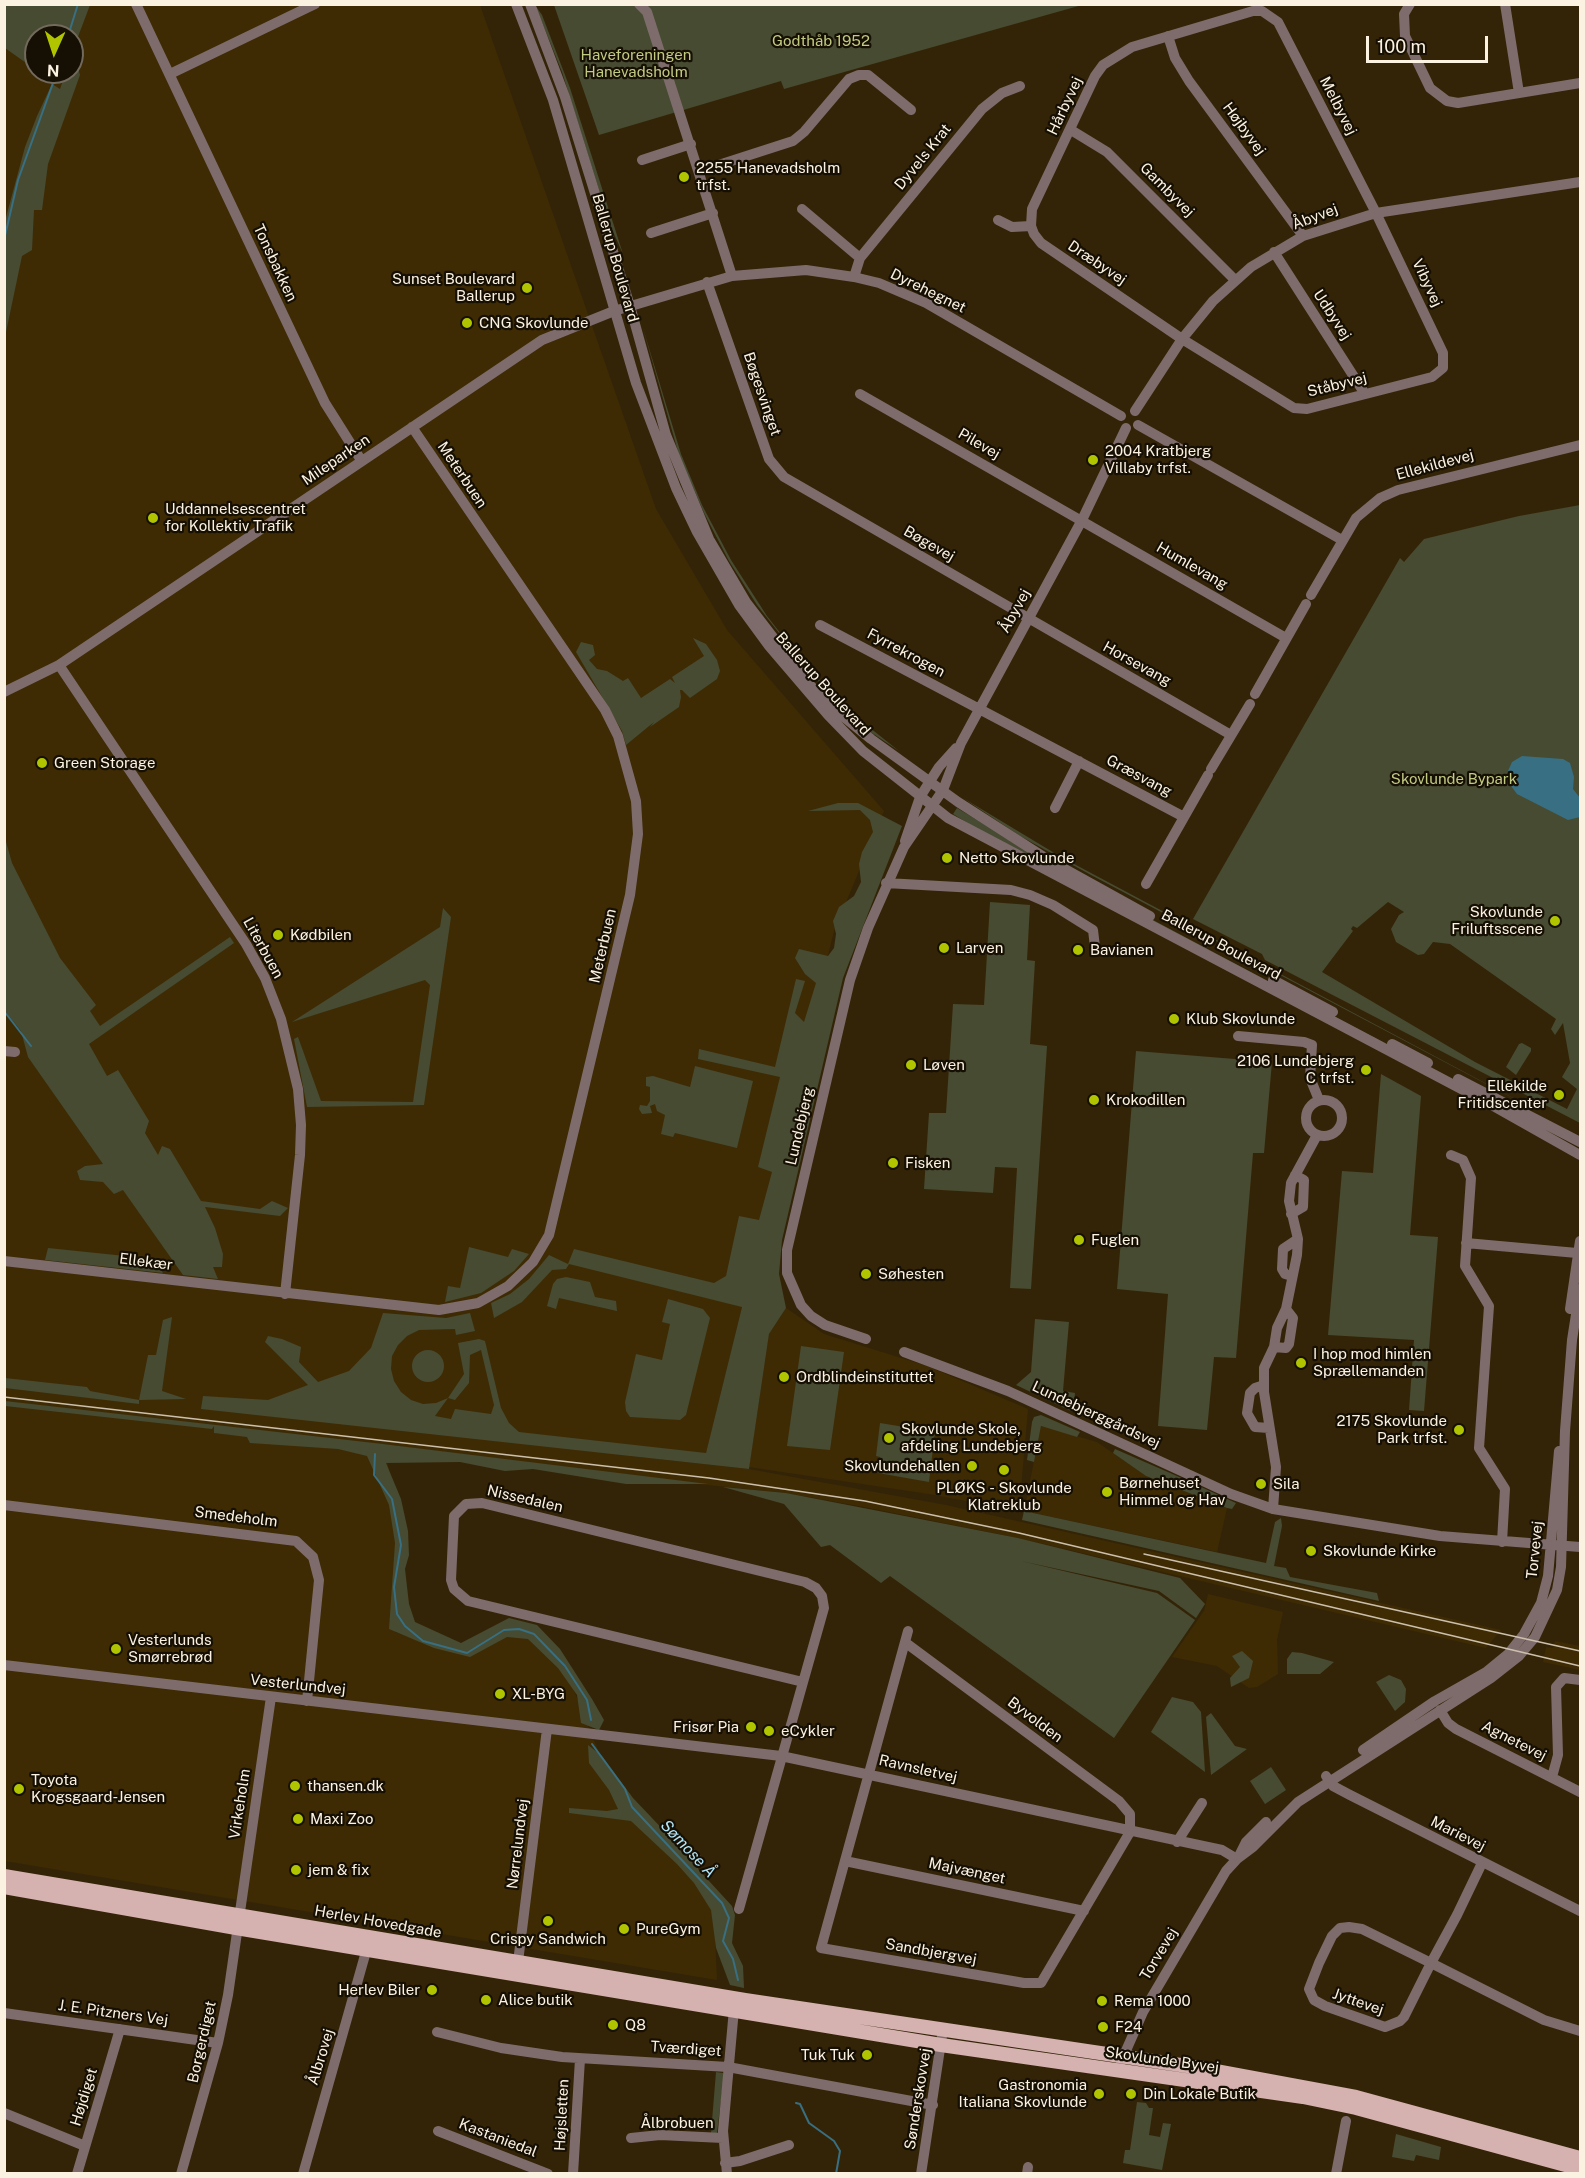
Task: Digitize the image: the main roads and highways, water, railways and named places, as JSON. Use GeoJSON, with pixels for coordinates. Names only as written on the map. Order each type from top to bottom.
{"type":"FeatureCollection","features":[{"type":"Feature","properties":{"kind":"main road","name":"Herlev Hovedgade"},"geometry":{"type":"LineString","coordinates":[[4,1876],[367,1948],[740,2004]]}},
{"type":"Feature","properties":{"kind":"main road","name":"Herlev Hovedgade"},"geometry":{"type":"LineString","coordinates":[[4,1887],[518,1962],[740,2004]]}},
{"type":"Feature","properties":{"kind":"main road","name":"Skovlunde Byvej"},"geometry":{"type":"LineString","coordinates":[[740,2004],[943,2029],[1122,2055],[1356,2097],[1581,2158]]}},
{"type":"Feature","properties":{"kind":"main road","name":"Skovlunde Byvej"},"geometry":{"type":"LineString","coordinates":[[740,2004],[941,2045],[1324,2102],[1557,2169],[1581,2169]]}},
{"type":"Feature","properties":{"kind":"water"},"geometry":{"type":"Polygon","coordinates":[[[1522,756],[1563,759],[1570,763],[1574,777],[1573,789],[1580,798],[1580,817],[1568,820],[1517,794],[1511,786],[1508,771],[1512,762],[1522,756]]]}},
{"type":"Feature","properties":{"kind":"waterway","name":"Sømose Å"},"geometry":{"type":"LineString","coordinates":[[72,24],[78,4]]}},
{"type":"Feature","properties":{"kind":"waterway","name":"Sømose Å"},"geometry":{"type":"LineString","coordinates":[[4,240],[18,180],[53,84]]}},
{"type":"Feature","properties":{"kind":"waterway","name":"Sømose Å"},"geometry":{"type":"LineString","coordinates":[[4,1011],[31,1046]]}},
{"type":"Feature","properties":{"kind":"waterway","name":"Sømose Å"},"geometry":{"type":"LineString","coordinates":[[375,1454],[374,1475],[392,1499],[401,1545],[394,1587],[397,1614],[405,1626],[423,1641],[467,1653],[504,1630],[519,1629],[534,1634],[565,1666],[587,1700],[591,1720]]}},
{"type":"Feature","properties":{"kind":"waterway","name":"Sømose Å"},"geometry":{"type":"LineString","coordinates":[[592,1744],[625,1789],[632,1807],[722,1903],[729,1918],[723,1941],[733,1959],[738,1980]]}},
{"type":"Feature","properties":{"kind":"waterway","name":"Sømose Å"},"geometry":{"type":"LineString","coordinates":[[796,2103],[800,2104],[809,2123],[834,2141],[840,2151],[836,2174]]}},
{"type":"Feature","properties":{"kind":"tram line"},"geometry":{"type":"LineString","coordinates":[[4,1397],[709,1478],[865,1501],[1019,1533],[1580,1666]]}},
{"type":"Feature","properties":{"kind":"tram line"},"geometry":{"type":"LineString","coordinates":[[1144,1554],[1580,1651]]}},
{"type":"Feature","properties":{"kind":"place","name":"2255 Hanevadsholm trfst."},"geometry":{"type":"Point","coordinates":[684,177]}},
{"type":"Feature","properties":{"kind":"place","name":"Sunset Boulevard Ballerup"},"geometry":{"type":"Point","coordinates":[527,288]}},
{"type":"Feature","properties":{"kind":"place","name":"CNG Skovlunde"},"geometry":{"type":"Point","coordinates":[467,323]}},
{"type":"Feature","properties":{"kind":"place","name":"2004 Kratbjerg Villaby trfst."},"geometry":{"type":"Point","coordinates":[1093,460]}},
{"type":"Feature","properties":{"kind":"place","name":"Uddannelsescentret for Kollektiv Trafik"},"geometry":{"type":"Point","coordinates":[153,518]}},
{"type":"Feature","properties":{"kind":"place","name":"Green Storage"},"geometry":{"type":"Point","coordinates":[42,763]}},
{"type":"Feature","properties":{"kind":"place","name":"Netto Skovlunde"},"geometry":{"type":"Point","coordinates":[947,858]}},
{"type":"Feature","properties":{"kind":"place","name":"Skovlunde Friluftsscene"},"geometry":{"type":"Point","coordinates":[1555,921]}},
{"type":"Feature","properties":{"kind":"place","name":"Kødbilen"},"geometry":{"type":"Point","coordinates":[278,935]}},
{"type":"Feature","properties":{"kind":"place","name":"Larven"},"geometry":{"type":"Point","coordinates":[944,948]}},
{"type":"Feature","properties":{"kind":"place","name":"Bavianen"},"geometry":{"type":"Point","coordinates":[1078,950]}},
{"type":"Feature","properties":{"kind":"place","name":"Klub Skovlunde"},"geometry":{"type":"Point","coordinates":[1174,1019]}},
{"type":"Feature","properties":{"kind":"place","name":"Løven"},"geometry":{"type":"Point","coordinates":[911,1065]}},
{"type":"Feature","properties":{"kind":"place","name":"2106 Lundebjerg C trfst."},"geometry":{"type":"Point","coordinates":[1366,1070]}},
{"type":"Feature","properties":{"kind":"place","name":"Ellekilde Fritidscenter"},"geometry":{"type":"Point","coordinates":[1559,1095]}},
{"type":"Feature","properties":{"kind":"place","name":"Krokodillen"},"geometry":{"type":"Point","coordinates":[1094,1100]}},
{"type":"Feature","properties":{"kind":"place","name":"Fisken"},"geometry":{"type":"Point","coordinates":[893,1163]}},
{"type":"Feature","properties":{"kind":"place","name":"Fuglen"},"geometry":{"type":"Point","coordinates":[1079,1240]}},
{"type":"Feature","properties":{"kind":"place","name":"Søhesten"},"geometry":{"type":"Point","coordinates":[866,1274]}},
{"type":"Feature","properties":{"kind":"place","name":"I hop mod himlen Sprællemanden"},"geometry":{"type":"Point","coordinates":[1301,1363]}},
{"type":"Feature","properties":{"kind":"place","name":"Ordblindeinstituttet"},"geometry":{"type":"Point","coordinates":[784,1377]}},
{"type":"Feature","properties":{"kind":"place","name":"2175 Skovlunde Park trfst."},"geometry":{"type":"Point","coordinates":[1459,1430]}},
{"type":"Feature","properties":{"kind":"place","name":"Skovlunde Skole, afdeling Lundebjerg"},"geometry":{"type":"Point","coordinates":[889,1438]}},
{"type":"Feature","properties":{"kind":"place","name":"Skovlundehallen"},"geometry":{"type":"Point","coordinates":[972,1466]}},
{"type":"Feature","properties":{"kind":"place","name":"PLØKS - Skovlunde Klatreklub"},"geometry":{"type":"Point","coordinates":[1004,1470]}},
{"type":"Feature","properties":{"kind":"place","name":"Sila"},"geometry":{"type":"Point","coordinates":[1261,1484]}},
{"type":"Feature","properties":{"kind":"place","name":"Børnehuset Himmel og Hav"},"geometry":{"type":"Point","coordinates":[1107,1492]}},
{"type":"Feature","properties":{"kind":"place","name":"Skovlunde Kirke"},"geometry":{"type":"Point","coordinates":[1311,1551]}},
{"type":"Feature","properties":{"kind":"place","name":"Vesterlunds Smørrebrød"},"geometry":{"type":"Point","coordinates":[116,1649]}},
{"type":"Feature","properties":{"kind":"place","name":"XL-BYG"},"geometry":{"type":"Point","coordinates":[500,1694]}},
{"type":"Feature","properties":{"kind":"place","name":"Frisør Pia"},"geometry":{"type":"Point","coordinates":[751,1727]}},
{"type":"Feature","properties":{"kind":"place","name":"eCykler"},"geometry":{"type":"Point","coordinates":[769,1731]}},
{"type":"Feature","properties":{"kind":"place","name":"thansen.dk"},"geometry":{"type":"Point","coordinates":[295,1786]}},
{"type":"Feature","properties":{"kind":"place","name":"Toyota Krogsgaard-Jensen"},"geometry":{"type":"Point","coordinates":[19,1789]}},
{"type":"Feature","properties":{"kind":"place","name":"Maxi Zoo"},"geometry":{"type":"Point","coordinates":[298,1819]}},
{"type":"Feature","properties":{"kind":"place","name":"jem & fix"},"geometry":{"type":"Point","coordinates":[296,1870]}},
{"type":"Feature","properties":{"kind":"place","name":"Crispy Sandwich"},"geometry":{"type":"Point","coordinates":[548,1921]}},
{"type":"Feature","properties":{"kind":"place","name":"PureGym"},"geometry":{"type":"Point","coordinates":[624,1929]}},
{"type":"Feature","properties":{"kind":"place","name":"Herlev Biler"},"geometry":{"type":"Point","coordinates":[432,1990]}},
{"type":"Feature","properties":{"kind":"place","name":"Alice butik"},"geometry":{"type":"Point","coordinates":[486,2000]}},
{"type":"Feature","properties":{"kind":"place","name":"Rema 1000"},"geometry":{"type":"Point","coordinates":[1102,2001]}},
{"type":"Feature","properties":{"kind":"place","name":"Q8"},"geometry":{"type":"Point","coordinates":[613,2025]}},
{"type":"Feature","properties":{"kind":"place","name":"F24"},"geometry":{"type":"Point","coordinates":[1103,2027]}},
{"type":"Feature","properties":{"kind":"place","name":"Tuk Tuk"},"geometry":{"type":"Point","coordinates":[867,2055]}},
{"type":"Feature","properties":{"kind":"place","name":"Gastronomia Italiana Skovlunde"},"geometry":{"type":"Point","coordinates":[1099,2094]}},
{"type":"Feature","properties":{"kind":"place","name":"Din Lokale Butik"},"geometry":{"type":"Point","coordinates":[1131,2094]}},
{"type":"Feature","properties":{"kind":"park label","name":"Godthåb 1952"},"geometry":{"type":"Point","coordinates":[821,41]}},
{"type":"Feature","properties":{"kind":"park label","name":"Haveforeningen Hanevadsholm"},"geometry":{"type":"Point","coordinates":[636,64]}},
{"type":"Feature","properties":{"kind":"park label","name":"Skovlunde Bypark"},"geometry":{"type":"Point","coordinates":[1454,779]}}]}
